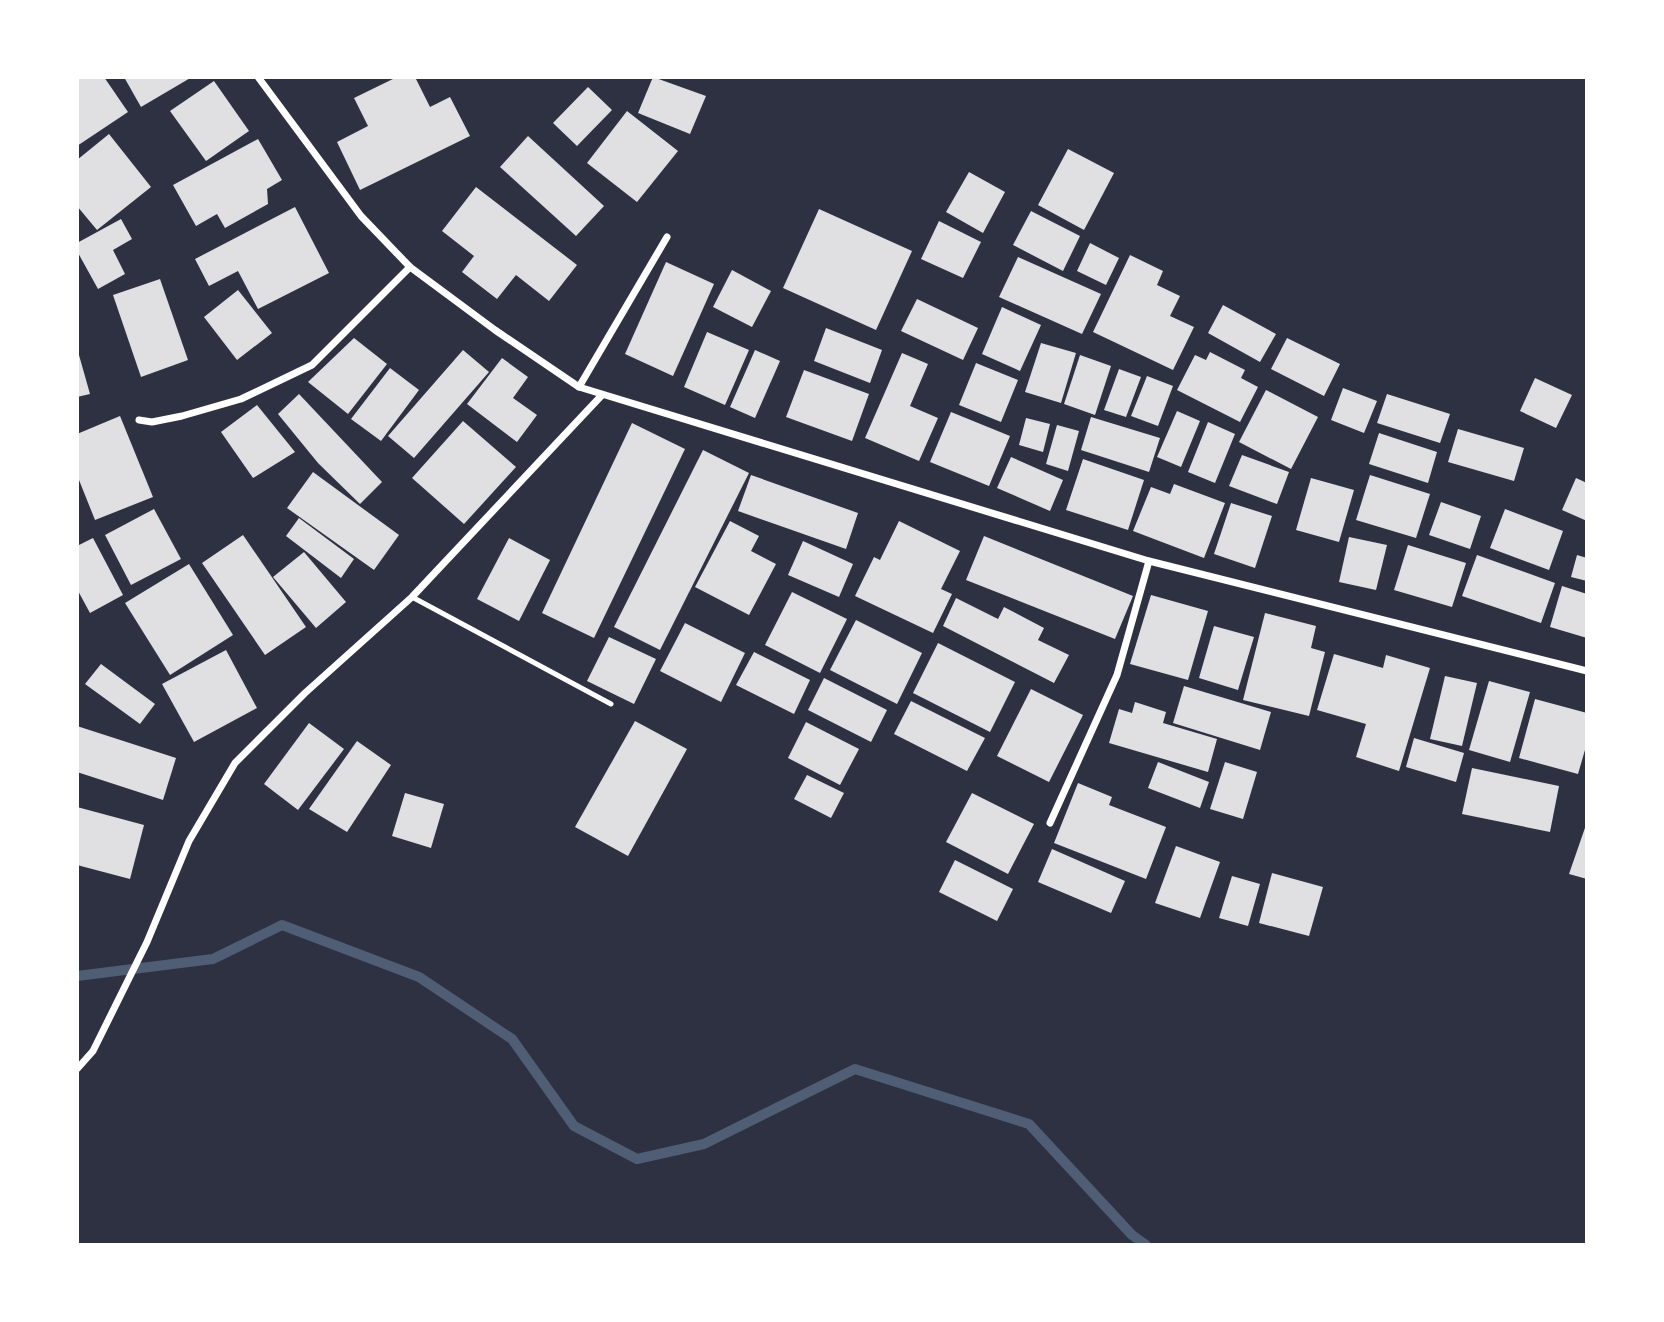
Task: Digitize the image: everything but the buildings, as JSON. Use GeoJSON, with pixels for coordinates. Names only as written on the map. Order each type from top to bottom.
{"type":"FeatureCollection","features":[{"type":"Feature","properties":{"kind":"street"},"geometry":{"type":"LineString","coordinates":[[258,77],[361,216],[410,267],[495,330],[579,387],[1149,561],[1587,671]]}},
{"type":"Feature","properties":{"kind":"street"},"geometry":{"type":"LineString","coordinates":[[579,387],[667,237]]}},
{"type":"Feature","properties":{"kind":"street"},"geometry":{"type":"LineString","coordinates":[[139,420],[152,422],[182,416],[241,399],[312,365],[410,267]]}},
{"type":"Feature","properties":{"kind":"street"},"geometry":{"type":"LineString","coordinates":[[77,1069],[93,1051],[147,942],[189,841],[235,763],[305,693],[412,597],[602,395]]}},
{"type":"Feature","properties":{"kind":"street"},"geometry":{"type":"LineString","coordinates":[[1050,823],[1117,675],[1149,561]]}},
{"type":"Feature","properties":{"kind":"lane"},"geometry":{"type":"LineString","coordinates":[[412,597],[611,704]]}},
{"type":"Feature","properties":{"kind":"waterway"},"geometry":{"type":"LineString","coordinates":[[77,976],[213,959],[282,925],[419,977],[512,1039],[574,1126],[637,1159],[704,1144],[855,1069],[1029,1124],[1132,1235],[1146,1245]]}}]}
